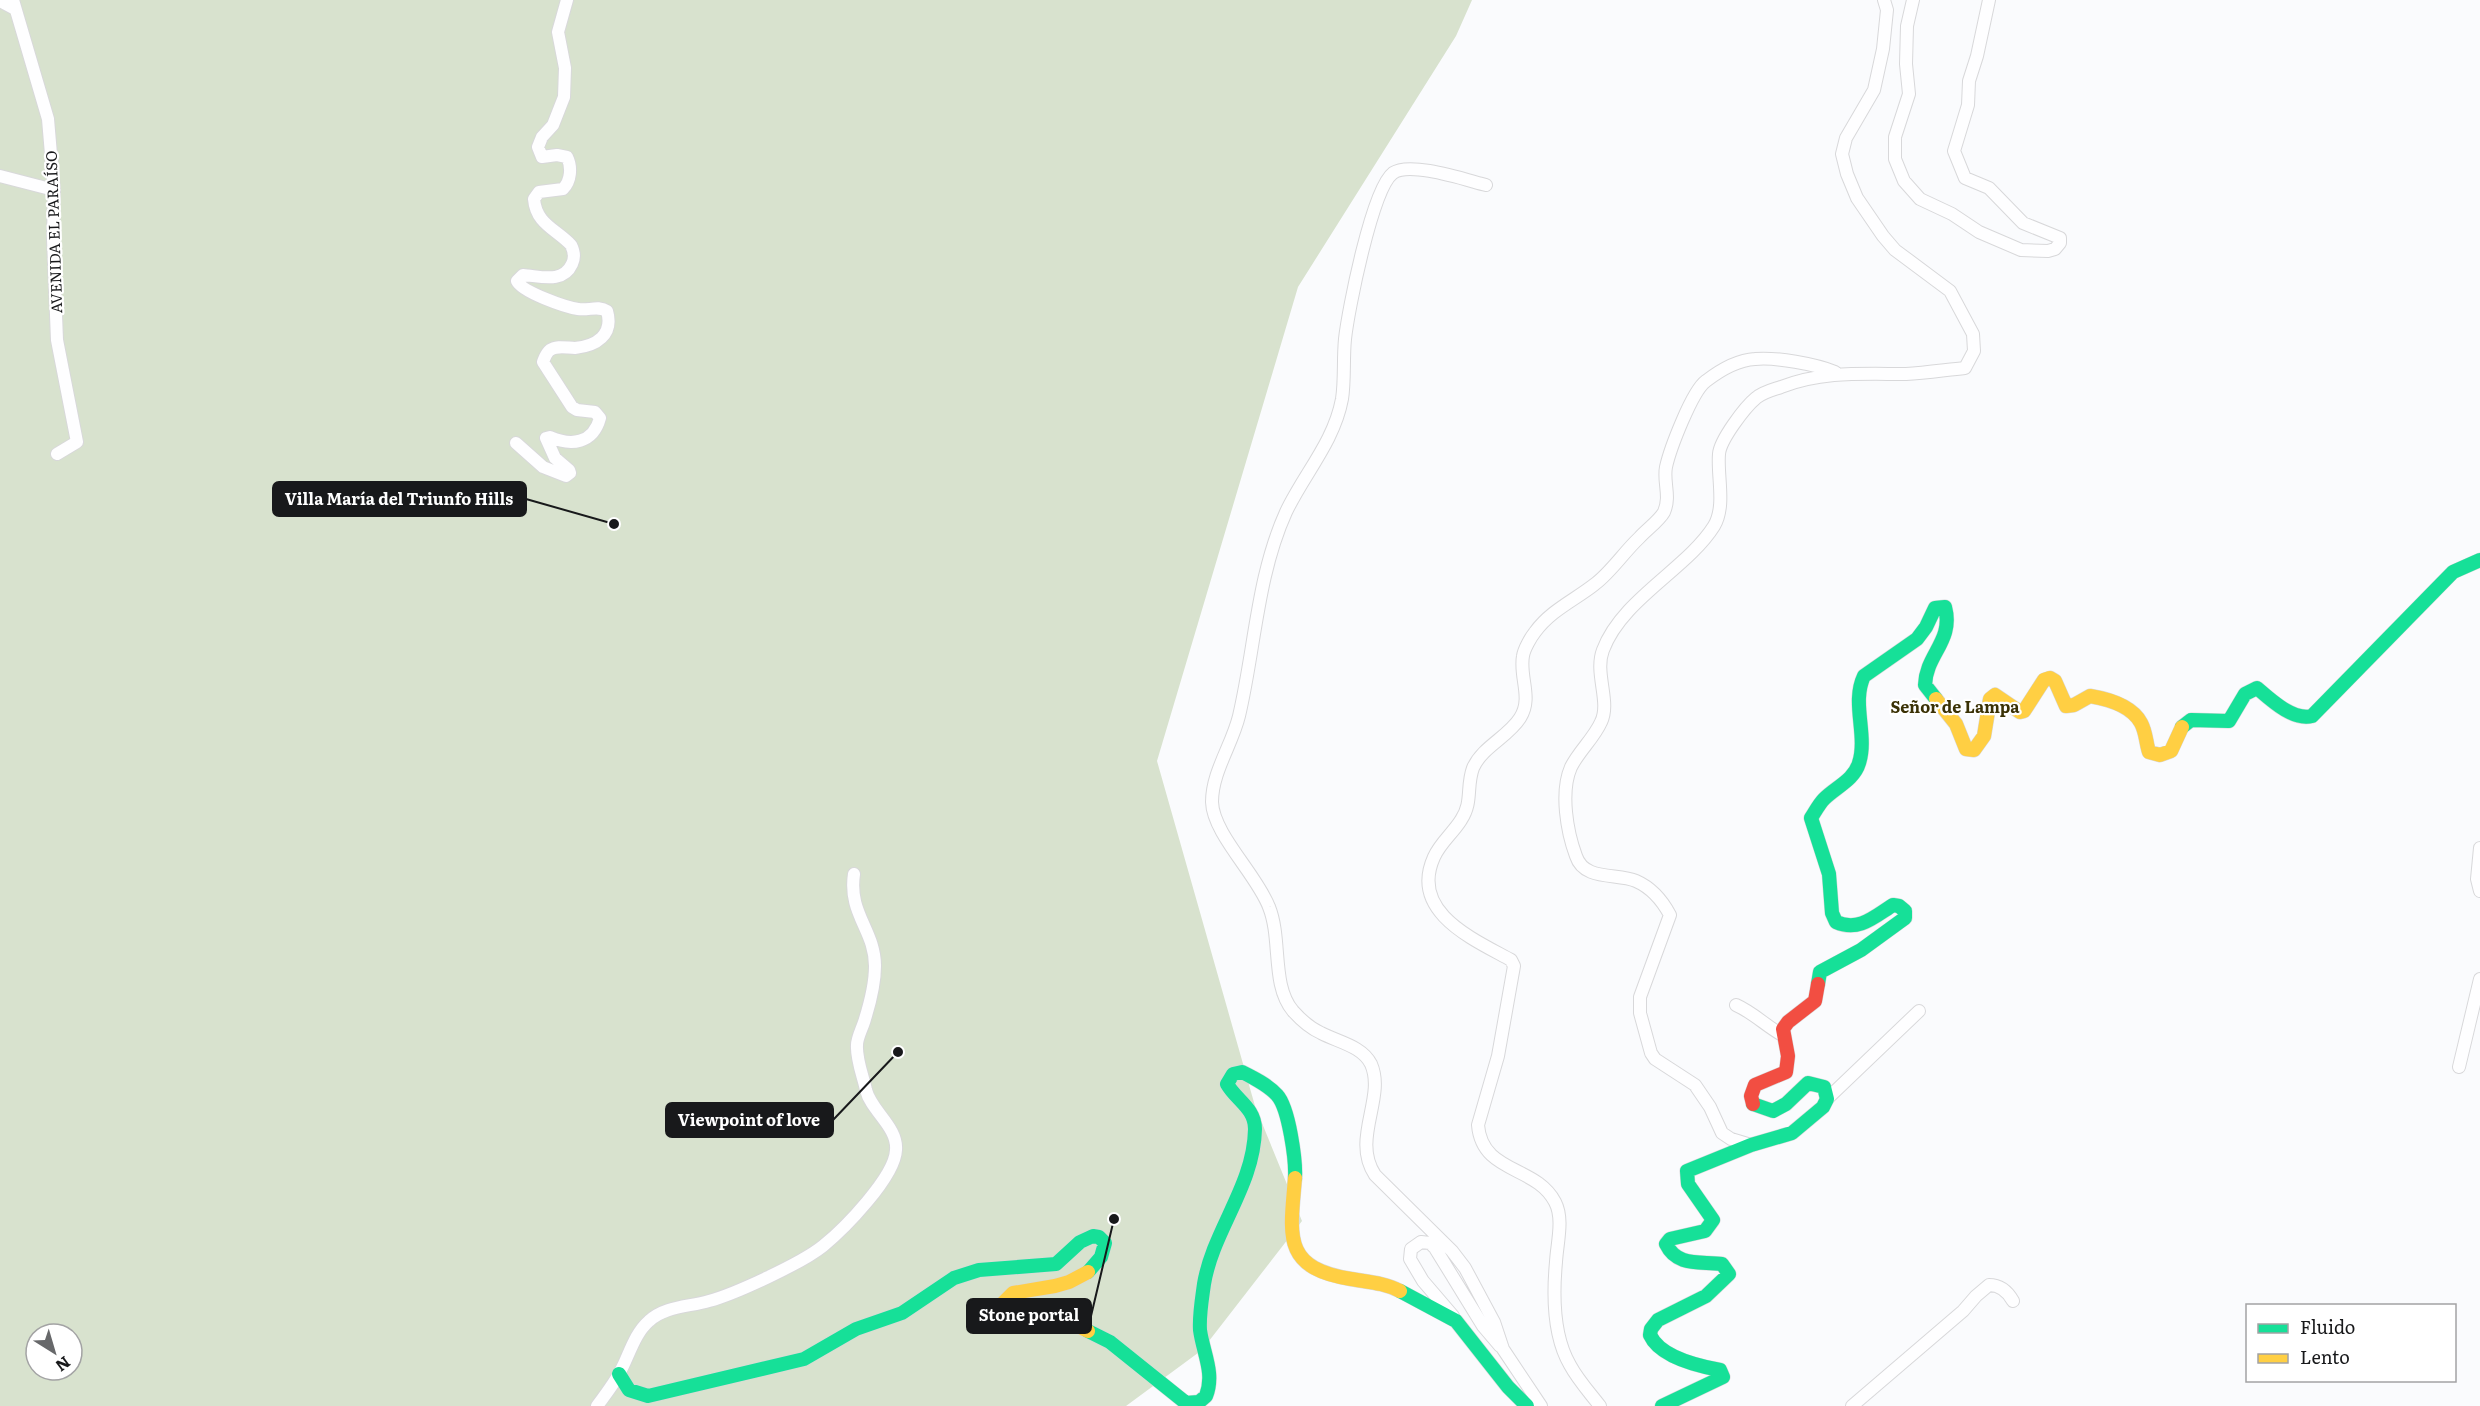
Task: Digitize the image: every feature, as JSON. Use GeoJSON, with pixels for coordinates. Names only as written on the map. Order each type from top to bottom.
{"type":"FeatureCollection","features":[{"type":"Feature","properties":{"kind":"street"},"geometry":{"type":"LineString","coordinates":[[516,443],[543,467],[566,476],[570,473],[569,470],[555,458],[546,438],[550,437],[564,443],[576,443],[589,436],[599,421],[595,412],[577,410],[572,406],[543,362],[548,351],[554,348],[576,348],[597,343],[608,330],[607,311],[600,308],[569,307],[522,288],[517,281],[523,275],[542,278],[561,276],[567,272],[574,260],[571,245],[549,228],[538,215],[534,199],[539,192],[563,189],[568,182],[570,169],[567,157],[557,155],[542,157],[538,147],[542,137],[553,125],[564,97],[565,68],[558,44],[558,32],[567,0]]}},
{"type":"Feature","properties":{"kind":"street"},"geometry":{"type":"LineString","coordinates":[[1751,1144],[1731,1139],[1722,1133],[1710,1107],[1695,1085],[1655,1059],[1651,1053],[1640,1013],[1640,997],[1670,915],[1664,903],[1650,889],[1634,880],[1598,874],[1579,864],[1567,818],[1567,789],[1572,766],[1593,737],[1605,713],[1600,678],[1603,650],[1615,630],[1640,600],[1697,546],[1715,524],[1719,504],[1719,451],[1741,413],[1756,398],[1774,389],[1819,375],[1909,374],[1965,368],[1974,351],[1973,334],[1950,291],[1895,250],[1857,198],[1847,174],[1842,154],[1846,138],[1874,90],[1883,49],[1887,10],[1884,0]]}},
{"type":"Feature","properties":{"kind":"street"},"geometry":{"type":"LineString","coordinates":[[1913,0],[1907,26],[1906,64],[1909,94],[1894,137],[1895,159],[1904,181],[1920,199],[1952,214],[1979,232],[2021,250],[2048,251],[2055,249],[2060,243],[2060,238],[2023,223],[1989,188],[1965,178],[1954,151],[1968,105],[1969,81],[1989,0]]}},
{"type":"Feature","properties":{"kind":"street","name":"AVENIDA EL PARAÍSO"},"geometry":{"type":"LineString","coordinates":[[7,4],[46,109],[54,190],[52,239],[57,340],[77,442],[57,454]]}},
{"type":"Feature","properties":{"kind":"street"},"geometry":{"type":"LineString","coordinates":[[1486,185],[1414,168],[1391,174],[1384,184],[1368,226],[1345,337],[1342,398],[1335,427],[1286,511],[1265,567],[1252,655],[1238,721],[1214,784],[1212,805],[1220,828],[1257,882],[1269,907],[1276,930],[1282,991],[1286,1002],[1306,1024],[1361,1051],[1372,1067],[1374,1083],[1365,1151],[1368,1165],[1375,1175],[1452,1251],[1465,1268],[1494,1322],[1503,1349]]}},
{"type":"Feature","properties":{"kind":"street"},"geometry":{"type":"LineString","coordinates":[[0,176],[54,190]]}},
{"type":"Feature","properties":{"kind":"street"},"geometry":{"type":"LineString","coordinates":[[1600,1406],[1570,1366],[1563,1351],[1554,1285],[1559,1220],[1556,1205],[1549,1192],[1537,1181],[1495,1160],[1479,1132],[1478,1125],[1498,1056],[1514,966],[1511,960],[1471,938],[1448,921],[1438,910],[1430,898],[1429,886],[1434,856],[1462,820],[1470,802],[1469,785],[1474,766],[1520,718],[1527,696],[1523,657],[1534,632],[1560,607],[1597,583],[1664,513],[1668,496],[1665,469],[1688,407],[1703,383],[1729,366],[1755,359],[1817,365],[1840,373]]}},
{"type":"Feature","properties":{"kind":"street"},"geometry":{"type":"LineString","coordinates":[[1827,1099],[1824,1088],[1809,1083],[1786,1104],[1773,1111],[1752,1105],[1749,1096],[1752,1087],[1762,1080],[1776,1078],[1786,1072],[1789,1064],[1783,1029],[1788,1022],[1815,1001],[1820,972],[1861,950],[1905,918],[1905,911],[1893,905],[1864,924],[1853,927],[1836,922],[1832,913],[1829,874],[1811,818],[1824,800],[1845,784],[1858,763],[1862,733],[1859,691],[1863,677],[1875,667],[1908,648],[1926,632],[1935,608],[1945,607],[1949,616],[1942,645],[1923,678],[1925,685],[1956,724],[1966,749],[1974,750],[1982,744],[1986,732],[1987,702],[1990,697],[1995,695],[2020,712],[2024,711],[2044,680],[2050,678],[2055,681],[2062,704],[2067,707],[2073,707],[2090,696],[2101,698],[2133,714],[2141,723],[2150,752],[2160,755],[2171,751],[2179,728],[2187,722],[2207,719],[2229,721],[2235,716],[2240,700],[2248,691],[2258,688],[2278,706],[2305,718],[2312,716],[2453,572],[2480,560]]}},
{"type":"Feature","properties":{"kind":"street"},"geometry":{"type":"LineString","coordinates":[[2480,848],[2477,879],[2480,891]]}},
{"type":"Feature","properties":{"kind":"street"},"geometry":{"type":"LineString","coordinates":[[597,1406],[620,1374],[640,1331],[650,1320],[663,1312],[735,1292],[822,1247],[875,1193],[892,1166],[897,1149],[893,1135],[874,1108],[867,1093],[857,1045],[865,1020],[875,964],[870,938],[854,905],[852,888],[854,874]]}},
{"type":"Feature","properties":{"kind":"street"},"geometry":{"type":"LineString","coordinates":[[2459,1067],[2475,1021],[2480,979]]}},
{"type":"Feature","properties":{"kind":"street"},"geometry":{"type":"LineString","coordinates":[[1736,1005],[1749,1010],[1784,1036]]}},
{"type":"Feature","properties":{"kind":"street"},"geometry":{"type":"LineString","coordinates":[[1662,1406],[1724,1377],[1720,1370],[1700,1366],[1664,1349],[1650,1336],[1651,1329],[1656,1322],[1710,1292],[1729,1274],[1722,1264],[1680,1261],[1668,1250],[1666,1244],[1670,1239],[1705,1231],[1713,1220],[1688,1184],[1687,1171],[1751,1144],[1792,1133],[1823,1107],[1827,1099],[1919,1011]]}},
{"type":"Feature","properties":{"kind":"street"},"geometry":{"type":"LineString","coordinates":[[620,1374],[624,1387],[634,1395],[648,1396],[804,1359],[856,1329],[902,1313],[954,1278],[978,1270],[1056,1264],[1065,1259],[1087,1236],[1094,1234],[1101,1237],[1105,1243],[1104,1253],[1096,1266],[1081,1278],[1061,1285],[1013,1293],[1006,1298],[1003,1304],[1005,1309],[1011,1312],[1039,1310],[1050,1312],[1110,1342],[1186,1402],[1192,1403],[1203,1399],[1208,1394],[1212,1383],[1200,1332],[1206,1266],[1217,1237],[1235,1204],[1254,1138],[1254,1120],[1251,1113],[1227,1084],[1233,1074],[1242,1072],[1261,1082],[1278,1095],[1283,1106],[1296,1161],[1291,1223],[1292,1241],[1296,1252],[1303,1260],[1331,1276],[1390,1286],[1456,1321]]}},
{"type":"Feature","properties":{"kind":"street"},"geometry":{"type":"LineString","coordinates":[[1527,1406],[1508,1387],[1424,1281],[1410,1259],[1411,1250],[1421,1242],[1430,1243],[1435,1248],[1483,1326],[1503,1349],[1541,1406]]}},
{"type":"Feature","properties":{"kind":"street"},"geometry":{"type":"LineString","coordinates":[[1852,1406],[1963,1311],[1984,1288],[1989,1285],[1999,1287],[2010,1295],[2013,1301]]}},
{"type":"Feature","properties":{"kind":"green space"},"geometry":{"type":"Polygon","coordinates":[[[0,0],[1472,0],[1456,36],[1298,287],[1157,761],[1255,1106],[1302,1221],[1202,1350],[1126,1406],[0,1406],[0,0]]]}},
{"type":"Feature","properties":{"kind":"traffic: fast"},"geometry":{"type":"LineString","coordinates":[[2182,727],[2191,720],[2229,721],[2245,694],[2257,688],[2290,713],[2305,717],[2312,716],[2453,572],[2480,560]]}},
{"type":"Feature","properties":{"kind":"traffic: fast"},"geometry":{"type":"LineString","coordinates":[[1818,984],[1820,972],[1861,950],[1905,918],[1905,911],[1893,905],[1866,922],[1852,925],[1836,922],[1832,913],[1829,874],[1811,818],[1824,799],[1857,769],[1862,741],[1859,697],[1864,676],[1917,639],[1935,608],[1945,607],[1946,629],[1930,665],[1925,685],[1936,699]]}},
{"type":"Feature","properties":{"kind":"traffic: fast"},"geometry":{"type":"LineString","coordinates":[[1088,1331],[1110,1342],[1186,1403],[1199,1402],[1206,1396],[1209,1379],[1208,1363],[1200,1330],[1204,1284],[1209,1264],[1241,1189],[1253,1150],[1255,1129],[1252,1115],[1227,1084],[1233,1074],[1242,1072],[1256,1079],[1277,1095],[1285,1111],[1291,1135],[1295,1178]]}},
{"type":"Feature","properties":{"kind":"traffic: fast"},"geometry":{"type":"LineString","coordinates":[[1662,1406],[1723,1377],[1720,1370],[1671,1355],[1655,1343],[1650,1335],[1651,1329],[1658,1320],[1706,1296],[1729,1274],[1722,1264],[1683,1260],[1676,1256],[1666,1244],[1670,1239],[1705,1231],[1713,1220],[1688,1184],[1687,1171],[1751,1145],[1792,1133],[1823,1107],[1827,1099],[1824,1087],[1808,1083],[1786,1104],[1773,1111],[1753,1104]]}},
{"type":"Feature","properties":{"kind":"traffic: fast"},"geometry":{"type":"LineString","coordinates":[[619,1374],[629,1390],[648,1396],[804,1359],[856,1329],[902,1313],[954,1278],[979,1270],[1056,1264],[1080,1242],[1093,1236],[1099,1237],[1105,1243],[1101,1257],[1088,1272]]}},
{"type":"Feature","properties":{"kind":"traffic: fast"},"geometry":{"type":"LineString","coordinates":[[1400,1291],[1456,1321],[1508,1387],[1527,1406]]}},
{"type":"Feature","properties":{"kind":"traffic: slow"},"geometry":{"type":"LineString","coordinates":[[1936,699],[1956,724],[1966,749],[1974,750],[1984,736],[1990,699],[1995,695],[2020,712],[2024,711],[2044,680],[2050,678],[2055,681],[2066,706],[2074,705],[2090,696],[2112,701],[2132,712],[2143,726],[2149,752],[2160,755],[2171,751],[2182,727]]}},
{"type":"Feature","properties":{"kind":"traffic: slow"},"geometry":{"type":"LineString","coordinates":[[1295,1178],[1292,1233],[1295,1246],[1302,1258],[1312,1267],[1329,1274],[1382,1284],[1400,1291]]}},
{"type":"Feature","properties":{"kind":"traffic: slow"},"geometry":{"type":"LineString","coordinates":[[1088,1272],[1055,1286],[1013,1293],[1003,1303],[1006,1309],[1011,1311],[1050,1312],[1088,1331]]}},
{"type":"Feature","properties":{"kind":"traffic: jam"},"geometry":{"type":"LineString","coordinates":[[1753,1104],[1751,1096],[1755,1085],[1786,1072],[1788,1056],[1783,1029],[1788,1022],[1815,1001],[1818,984]]}},
{"type":"Feature","properties":{"kind":"place","name":"Villa María del Triunfo Hills"},"geometry":{"type":"Point","coordinates":[614,524]}},
{"type":"Feature","properties":{"kind":"place","name":"Viewpoint of love"},"geometry":{"type":"Point","coordinates":[898,1052]}},
{"type":"Feature","properties":{"kind":"place","name":"Stone portal"},"geometry":{"type":"Point","coordinates":[1114,1219]}},
{"type":"Feature","properties":{"kind":"district","name":"Señor de Lampa"},"geometry":{"type":"Point","coordinates":[1955,706]}}]}
